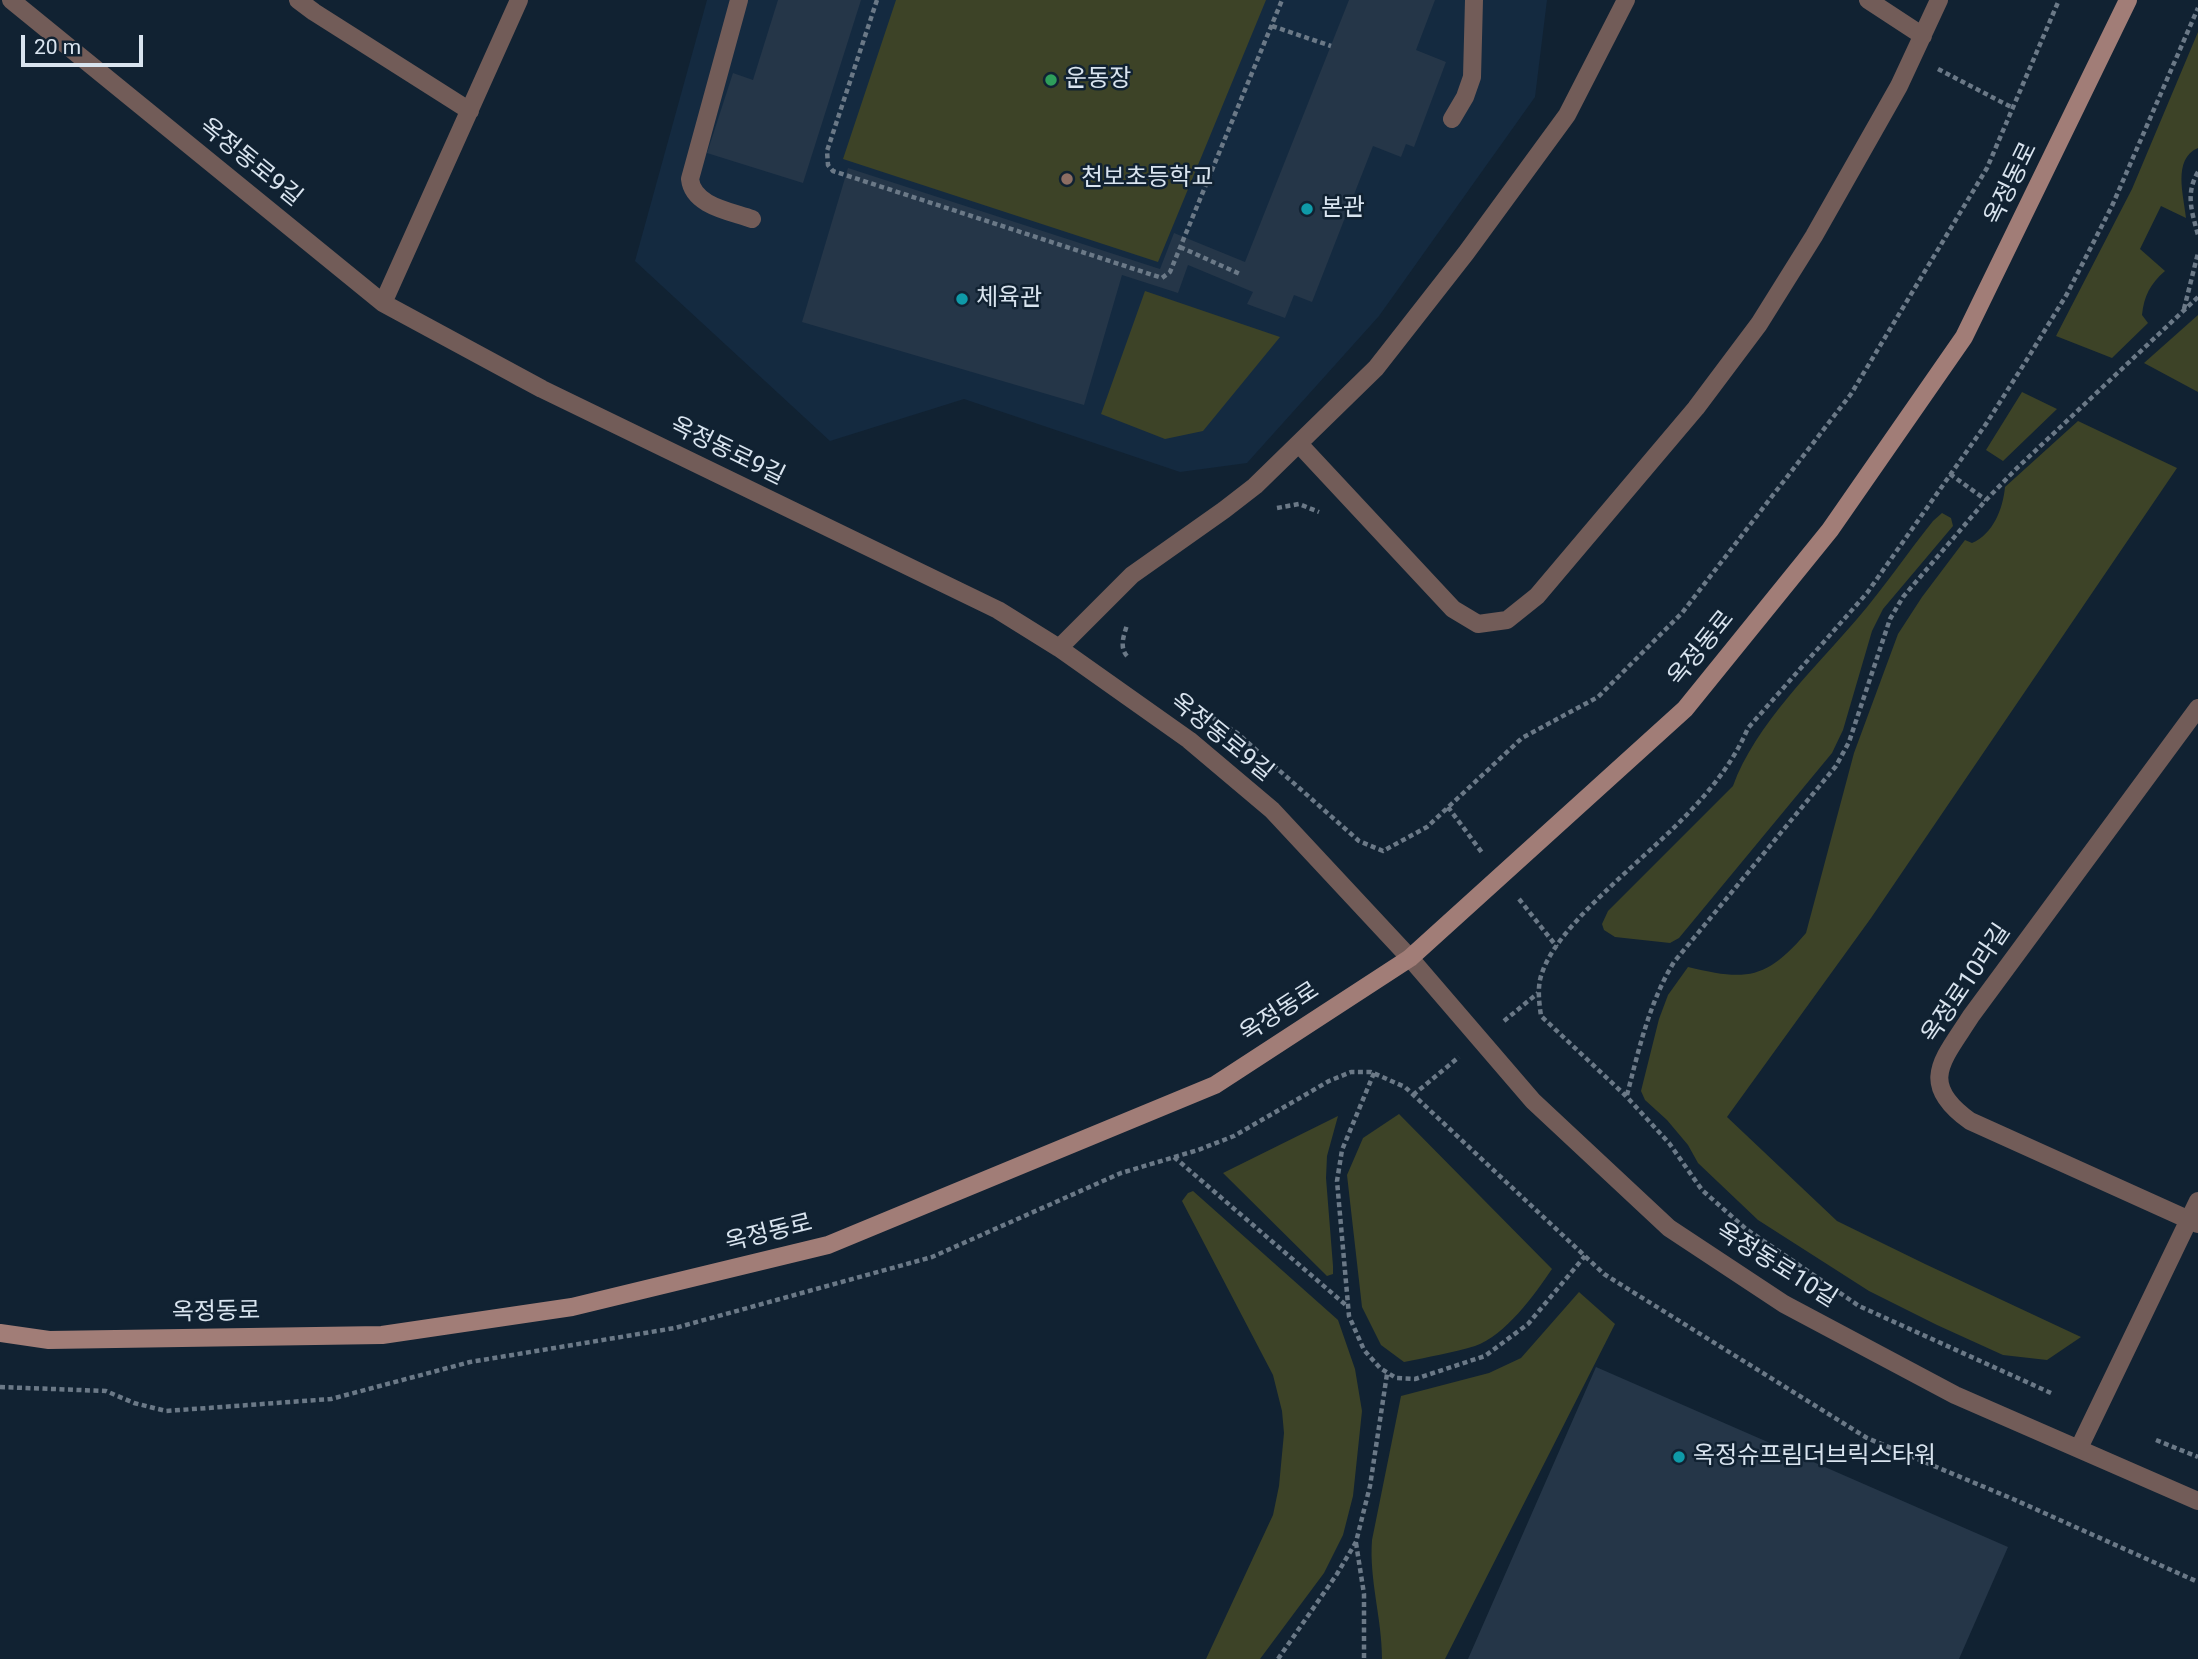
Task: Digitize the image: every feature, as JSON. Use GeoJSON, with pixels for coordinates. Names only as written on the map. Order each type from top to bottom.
{"type":"FeatureCollection","features":[{"type":"Feature","properties":{"kind":"street","name":"옥정동로9길"},"geometry":{"type":"LineString","coordinates":[[11,0],[383,303],[542,389],[998,610],[1059,648],[1189,740],[1272,810],[1410,958]]}},
{"type":"Feature","properties":{"kind":"street"},"geometry":{"type":"LineString","coordinates":[[298,0],[470,111]]}},
{"type":"Feature","properties":{"kind":"street"},"geometry":{"type":"LineString","coordinates":[[383,303],[519,0]]}},
{"type":"Feature","properties":{"kind":"street"},"geometry":{"type":"LineString","coordinates":[[739,0],[690,179],[691,189],[703,201],[752,219]]}},
{"type":"Feature","properties":{"kind":"street"},"geometry":{"type":"LineString","coordinates":[[1452,119],[1465,97],[1472,77],[1474,0]]}},
{"type":"Feature","properties":{"kind":"street"},"geometry":{"type":"LineString","coordinates":[[1059,648],[1132,575],[1255,486],[1376,368],[1474,243],[1567,115],[1626,0]]}},
{"type":"Feature","properties":{"kind":"street"},"geometry":{"type":"LineString","coordinates":[[1868,0],[1923,36]]}},
{"type":"Feature","properties":{"kind":"street"},"geometry":{"type":"LineString","coordinates":[[1299,444],[1453,609],[1478,624],[1507,620],[1536,596],[1696,408],[1759,324],[1814,236],[1893,98],[1939,0]]}},
{"type":"Feature","properties":{"kind":"street","name":"옥정동로"},"geometry":{"type":"LineString","coordinates":[[0,1333],[49,1340],[383,1335],[572,1307],[828,1245],[1215,1085],[1410,958],[1685,709],[1830,530],[1964,337],[2128,0]]}},
{"type":"Feature","properties":{"kind":"street","name":"옥정로10라길"},"geometry":{"type":"LineString","coordinates":[[2194,1222],[1970,1121],[1951,1108],[1941,1093],[1938,1076],[1945,1058],[1971,1016],[2198,708]]}},
{"type":"Feature","properties":{"kind":"street","name":"옥정동로10길"},"geometry":{"type":"LineString","coordinates":[[1410,958],[1533,1101],[1669,1228],[1784,1304],[1955,1395],[2198,1501]]}},
{"type":"Feature","properties":{"kind":"street"},"geometry":{"type":"LineString","coordinates":[[2079,1448],[2194,1222],[2198,1201]]}},
{"type":"Feature","properties":{"kind":"path"},"geometry":{"type":"LineString","coordinates":[[877,0],[827,151],[828,165],[833,171],[1157,277],[1167,276],[1170,272],[1282,0]]}},
{"type":"Feature","properties":{"kind":"path"},"geometry":{"type":"LineString","coordinates":[[1203,711],[1237,733],[1359,841],[1383,851],[1427,827],[1522,738],[1598,697],[1682,613],[1851,394],[1987,168],[2059,0]]}},
{"type":"Feature","properties":{"kind":"path"},"geometry":{"type":"LineString","coordinates":[[2051,1393],[1859,1306],[1746,1229],[1702,1190],[1669,1143],[1626,1096],[1541,1016],[1538,993],[1542,973],[1560,941],[1587,909],[1702,799],[1737,754],[1748,728],[1867,593],[1986,424],[2067,294],[2112,206],[2198,8]]}},
{"type":"Feature","properties":{"kind":"path"},"geometry":{"type":"LineString","coordinates":[[1272,26],[1331,46]]}},
{"type":"Feature","properties":{"kind":"path"},"geometry":{"type":"LineString","coordinates":[[1934,76],[1942,58]]}},
{"type":"Feature","properties":{"kind":"path"},"geometry":{"type":"LineString","coordinates":[[1937,69],[2013,108]]}},
{"type":"Feature","properties":{"kind":"path"},"geometry":{"type":"LineString","coordinates":[[2198,172],[2191,184],[2189,198],[2198,235]]}},
{"type":"Feature","properties":{"kind":"path"},"geometry":{"type":"LineString","coordinates":[[1180,247],[1240,274]]}},
{"type":"Feature","properties":{"kind":"path"},"geometry":{"type":"LineString","coordinates":[[2183,312],[2198,253]]}},
{"type":"Feature","properties":{"kind":"path"},"geometry":{"type":"LineString","coordinates":[[1626,1096],[1660,985],[1674,962],[1836,766],[1849,742],[1890,619],[1903,597],[2015,469],[2198,297]]}},
{"type":"Feature","properties":{"kind":"path"},"geometry":{"type":"LineString","coordinates":[[1950,474],[1986,500]]}},
{"type":"Feature","properties":{"kind":"path"},"geometry":{"type":"LineString","coordinates":[[1275,508],[1299,504],[1323,514]]}},
{"type":"Feature","properties":{"kind":"path"},"geometry":{"type":"LineString","coordinates":[[1130,660],[1124,653],[1122,640],[1132,619]]}},
{"type":"Feature","properties":{"kind":"path"},"geometry":{"type":"LineString","coordinates":[[1374,1073],[1342,1150],[1337,1181],[1349,1316],[1364,1349],[1387,1374],[1396,1378],[1415,1379],[1485,1356],[1528,1324],[1585,1256]]}},
{"type":"Feature","properties":{"kind":"path"},"geometry":{"type":"LineString","coordinates":[[1421,1103],[1604,1274],[1867,1438],[2013,1499],[2198,1582]]}},
{"type":"Feature","properties":{"kind":"path"},"geometry":{"type":"LineString","coordinates":[[1174,1157],[1348,1307]]}},
{"type":"Feature","properties":{"kind":"path"},"geometry":{"type":"LineString","coordinates":[[1278,1659],[1356,1542],[1370,1486],[1387,1374]]}},
{"type":"Feature","properties":{"kind":"path"},"geometry":{"type":"LineString","coordinates":[[2157,1440],[2198,1457]]}},
{"type":"Feature","properties":{"kind":"path"},"geometry":{"type":"LineString","coordinates":[[1356,1542],[1364,1594],[1364,1659]]}},
{"type":"Feature","properties":{"kind":"shaded area","name":"천보초등학교"},"geometry":{"type":"Polygon","coordinates":[[[707,0],[1547,0],[1535,97],[1379,316],[1247,463],[1180,472],[964,399],[830,441],[635,261],[707,0]]]}},
{"type":"Feature","properties":{"kind":"green space","name":"운동장"},"geometry":{"type":"Polygon","coordinates":[[[896,0],[1266,0],[1158,262],[843,159],[896,0]]]}},
{"type":"Feature","properties":{"kind":"green space"},"geometry":{"type":"Polygon","coordinates":[[[2198,32],[2198,148],[2190,153],[2182,169],[2186,218],[2161,206],[2140,249],[2165,271],[2155,281],[2144,302],[2142,315],[2148,323],[2112,358],[2056,336],[2132,189],[2198,32]]]}},
{"type":"Feature","properties":{"kind":"green space"},"geometry":{"type":"Polygon","coordinates":[[[1145,291],[1280,337],[1203,431],[1165,439],[1101,414],[1145,291]]]}},
{"type":"Feature","properties":{"kind":"green space"},"geometry":{"type":"Polygon","coordinates":[[[2198,315],[2198,392],[2144,363],[2198,315]]]}},
{"type":"Feature","properties":{"kind":"green space"},"geometry":{"type":"Polygon","coordinates":[[[2022,392],[2057,409],[2003,461],[1986,450],[2022,392]]]}},
{"type":"Feature","properties":{"kind":"green space"},"geometry":{"type":"Polygon","coordinates":[[[2078,421],[2177,468],[1871,918],[1727,1117],[1837,1221],[2081,1337],[2047,1360],[2003,1355],[1937,1325],[1869,1291],[1758,1220],[1698,1163],[1688,1145],[1645,1100],[1641,1091],[1659,1019],[1668,995],[1688,967],[1725,974],[1754,973],[1779,960],[1806,933],[1854,753],[1898,634],[1965,540],[1972,543],[1986,534],[1996,520],[2005,487],[2078,421]]]}},
{"type":"Feature","properties":{"kind":"green space"},"geometry":{"type":"Polygon","coordinates":[[[1942,513],[1951,518],[1953,526],[1883,609],[1872,631],[1843,730],[1832,753],[1679,938],[1670,943],[1615,937],[1604,930],[1602,924],[1608,911],[1733,786],[1756,741],[1787,698],[1867,607],[1942,513]]]}},
{"type":"Feature","properties":{"kind":"green space"},"geometry":{"type":"Polygon","coordinates":[[[1399,1114],[1552,1269],[1508,1324],[1486,1341],[1458,1351],[1404,1362],[1381,1345],[1362,1307],[1347,1175],[1363,1138],[1399,1114]]]}},
{"type":"Feature","properties":{"kind":"green space"},"geometry":{"type":"Polygon","coordinates":[[[1338,1116],[1327,1156],[1326,1178],[1333,1274],[1327,1276],[1223,1173],[1338,1116]]]}},
{"type":"Feature","properties":{"kind":"green space"},"geometry":{"type":"Polygon","coordinates":[[[1193,1191],[1338,1320],[1355,1369],[1362,1411],[1353,1496],[1343,1535],[1324,1573],[1260,1659],[1206,1659],[1273,1515],[1284,1433],[1282,1411],[1273,1375],[1182,1201],[1193,1191]]]}},
{"type":"Feature","properties":{"kind":"green space"},"geometry":{"type":"Polygon","coordinates":[[[1579,1292],[1615,1324],[1445,1659],[1382,1659],[1372,1570],[1372,1540],[1401,1396],[1489,1373],[1521,1358],[1579,1292]]]}},
{"type":"Feature","properties":{"kind":"building"},"geometry":{"type":"Polygon","coordinates":[[[778,0],[861,0],[803,183],[707,153],[733,73],[753,80],[778,0]]]}},
{"type":"Feature","properties":{"kind":"building"},"geometry":{"type":"Polygon","coordinates":[[[1349,0],[1435,0],[1416,50],[1446,62],[1414,147],[1406,144],[1401,157],[1373,146],[1312,302],[1294,295],[1285,318],[1247,304],[1253,292],[1188,265],[1178,293],[1122,275],[1084,405],[802,322],[848,168],[1160,269],[1174,233],[1245,262],[1349,0]]]}},
{"type":"Feature","properties":{"kind":"building","name":"옥정슈프림더브릭스타워"},"geometry":{"type":"Polygon","coordinates":[[[1596,1367],[2008,1547],[1959,1659],[1468,1659],[1596,1367]]]}},
{"type":"Feature","properties":{"kind":"place","name":"운동장"},"geometry":{"type":"Point","coordinates":[1051,80]}},
{"type":"Feature","properties":{"kind":"place","name":"천보초등학교"},"geometry":{"type":"Point","coordinates":[1067,179]}},
{"type":"Feature","properties":{"kind":"place","name":"본관"},"geometry":{"type":"Point","coordinates":[1307,209]}},
{"type":"Feature","properties":{"kind":"place","name":"체육관"},"geometry":{"type":"Point","coordinates":[962,299]}},
{"type":"Feature","properties":{"kind":"place","name":"옥정슈프림더브릭스타워"},"geometry":{"type":"Point","coordinates":[1679,1457]}}]}
